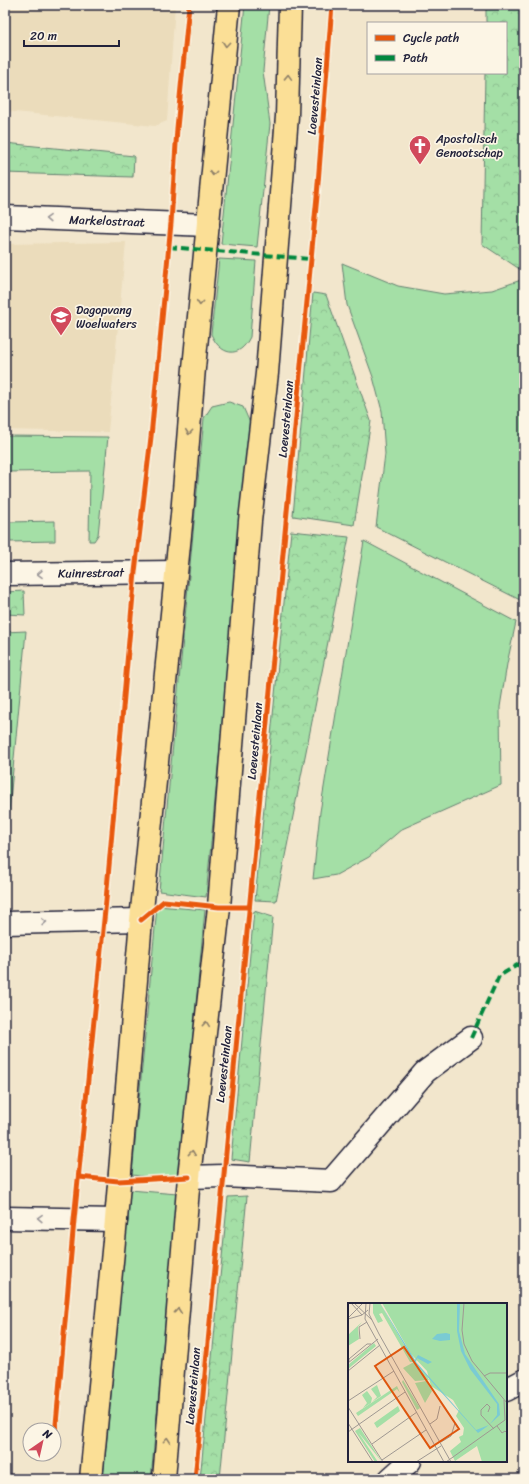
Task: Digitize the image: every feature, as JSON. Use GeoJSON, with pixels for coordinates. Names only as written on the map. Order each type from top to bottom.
{"type":"FeatureCollection","features":[{"type":"Feature","properties":{"kind":"main road"},"geometry":{"type":"LineString","coordinates":[[91,1479],[116,1220],[142,920],[229,5]]}},
{"type":"Feature","properties":{"kind":"main road","name":"Loevesteinlaan"},"geometry":{"type":"LineString","coordinates":[[164,1479],[189,1177],[219,907],[250,521],[267,373],[287,116],[290,5]]}},
{"type":"Feature","properties":{"kind":"street","name":"Markelostraat"},"geometry":{"type":"LineString","coordinates":[[5,217],[208,225]]}},
{"type":"Feature","properties":{"kind":"street","name":"Kuinrestraat"},"geometry":{"type":"LineString","coordinates":[[5,574],[176,572]]}},
{"type":"Feature","properties":{"kind":"street"},"geometry":{"type":"LineString","coordinates":[[5,923],[142,920]]}},
{"type":"Feature","properties":{"kind":"street"},"geometry":{"type":"LineString","coordinates":[[189,1177],[223,1176],[331,1181],[425,1072],[471,1038]]}},
{"type":"Feature","properties":{"kind":"street"},"geometry":{"type":"LineString","coordinates":[[5,1218],[116,1220]]}},
{"type":"Feature","properties":{"kind":"street"},"geometry":{"type":"LineString","coordinates":[[390,1479],[409,1462]]}},
{"type":"Feature","properties":{"kind":"shaded area"},"geometry":{"type":"Polygon","coordinates":[[[5,5],[175,5],[167,121],[155,126],[5,111],[5,5]]]}},
{"type":"Feature","properties":{"kind":"shaded area","name":"Dagopvang Woelwaters"},"geometry":{"type":"Polygon","coordinates":[[[126,242],[108,432],[5,430],[5,244],[126,242]]]}},
{"type":"Feature","properties":{"kind":"green space"},"geometry":{"type":"Polygon","coordinates":[[[245,5],[269,5],[263,71],[270,124],[257,247],[221,244],[245,5]]]}},
{"type":"Feature","properties":{"kind":"green space"},"geometry":{"type":"Polygon","coordinates":[[[486,5],[524,5],[524,272],[482,244],[485,74],[507,74],[507,22],[486,22],[486,5]]]}},
{"type":"Feature","properties":{"kind":"green space"},"geometry":{"type":"Polygon","coordinates":[[[5,143],[134,156],[133,177],[5,173],[5,143]]]}},
{"type":"Feature","properties":{"kind":"green space"},"geometry":{"type":"Polygon","coordinates":[[[219,259],[256,261],[250,337],[241,349],[235,352],[230,352],[219,347],[211,334],[219,259]]]}},
{"type":"Feature","properties":{"kind":"green space"},"geometry":{"type":"Polygon","coordinates":[[[342,263],[398,286],[444,294],[492,290],[524,279],[524,602],[376,527],[385,454],[382,411],[373,377],[347,305],[342,263]]]}},
{"type":"Feature","properties":{"kind":"green space"},"geometry":{"type":"Polygon","coordinates":[[[313,293],[326,295],[371,421],[354,525],[293,516],[313,293]]]}},
{"type":"Feature","properties":{"kind":"green space"},"geometry":{"type":"Polygon","coordinates":[[[229,402],[243,407],[250,423],[206,897],[159,891],[204,418],[212,406],[229,402]]]}},
{"type":"Feature","properties":{"kind":"green space"},"geometry":{"type":"Polygon","coordinates":[[[5,436],[108,437],[98,535],[94,541],[89,541],[90,471],[5,472],[5,436]]]}},
{"type":"Feature","properties":{"kind":"green space"},"geometry":{"type":"Polygon","coordinates":[[[55,521],[55,541],[10,542],[9,522],[55,521]]]}},
{"type":"Feature","properties":{"kind":"green space"},"geometry":{"type":"Polygon","coordinates":[[[291,531],[349,537],[276,901],[255,900],[291,531]]]}},
{"type":"Feature","properties":{"kind":"green space"},"geometry":{"type":"Polygon","coordinates":[[[364,541],[516,622],[500,707],[501,785],[402,829],[369,857],[336,875],[313,879],[320,812],[364,541]]]}},
{"type":"Feature","properties":{"kind":"green space"},"geometry":{"type":"Polygon","coordinates":[[[24,591],[25,615],[5,614],[5,592],[24,591]]]}},
{"type":"Feature","properties":{"kind":"green space"},"geometry":{"type":"Polygon","coordinates":[[[26,631],[5,854],[5,632],[26,631]]]}},
{"type":"Feature","properties":{"kind":"green space"},"geometry":{"type":"Polygon","coordinates":[[[157,906],[205,910],[179,1180],[132,1175],[157,906]]]}},
{"type":"Feature","properties":{"kind":"green space"},"geometry":{"type":"Polygon","coordinates":[[[254,911],[273,917],[250,1162],[231,1159],[254,911]]]}},
{"type":"Feature","properties":{"kind":"green space"},"geometry":{"type":"Polygon","coordinates":[[[130,1190],[177,1194],[151,1479],[103,1479],[130,1190]]]}},
{"type":"Feature","properties":{"kind":"green space"},"geometry":{"type":"Polygon","coordinates":[[[247,1196],[220,1479],[200,1479],[228,1197],[247,1196]]]}},
{"type":"Feature","properties":{"kind":"marked path"},"geometry":{"type":"LineString","coordinates":[[169,247],[310,259]]}},
{"type":"Feature","properties":{"kind":"marked path"},"geometry":{"type":"LineString","coordinates":[[471,1038],[499,976],[524,961]]}},
{"type":"Feature","properties":{"kind":"cycle path"},"geometry":{"type":"LineString","coordinates":[[56,1422],[74,1220],[106,900],[135,572],[151,437],[189,5]]}},
{"type":"Feature","properties":{"kind":"cycle path"},"geometry":{"type":"LineString","coordinates":[[195,1479],[317,196],[332,5]]}},
{"type":"Feature","properties":{"kind":"cycle path"},"geometry":{"type":"LineString","coordinates":[[141,920],[164,901],[219,907],[249,907]]}},
{"type":"Feature","properties":{"kind":"cycle path"},"geometry":{"type":"LineString","coordinates":[[79,1177],[118,1181],[189,1177]]}},
{"type":"Feature","properties":{"kind":"place","name":"Apostolisch Genootschap"},"geometry":{"type":"Point","coordinates":[420,166]}},
{"type":"Feature","properties":{"kind":"place","name":"Dagopvang Woelwaters"},"geometry":{"type":"Point","coordinates":[61,336]}}]}
